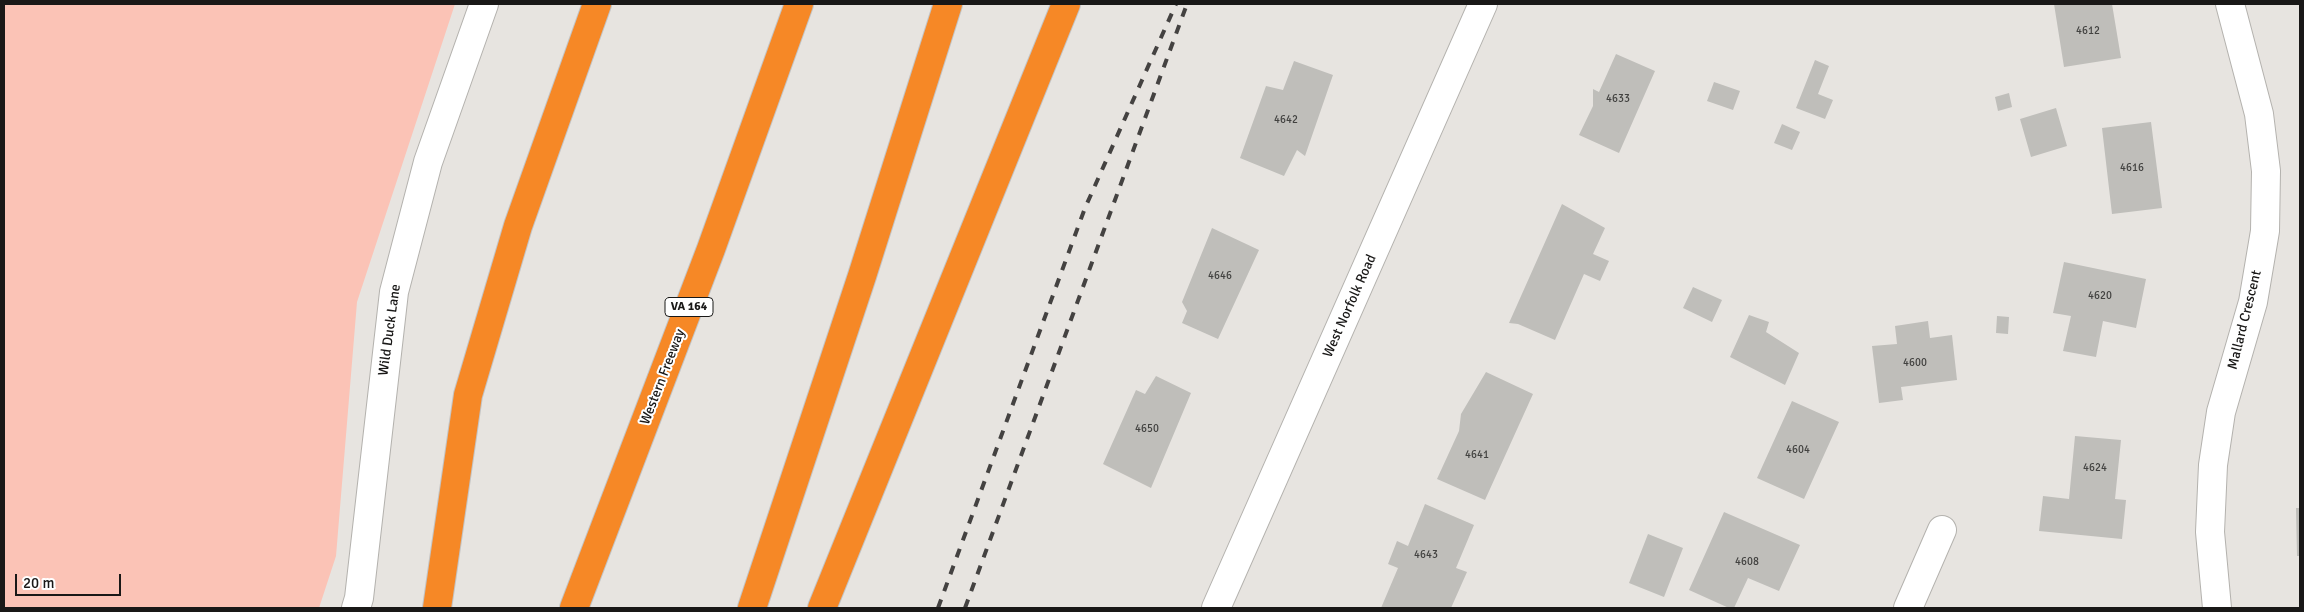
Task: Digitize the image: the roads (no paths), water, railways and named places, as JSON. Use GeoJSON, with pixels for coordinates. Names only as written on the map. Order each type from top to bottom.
{"type":"FeatureCollection","features":[{"type":"Feature","properties":{"kind":"highway"},"geometry":{"type":"LineString","coordinates":[[437,608],[468,395],[518,226],[597,4]]}},
{"type":"Feature","properties":{"kind":"highway","name":"Western Freeway"},"geometry":{"type":"LineString","coordinates":[[574,608],[708,258],[799,4]]}},
{"type":"Feature","properties":{"kind":"highway"},"geometry":{"type":"LineString","coordinates":[[752,608],[862,276],[948,4]]}},
{"type":"Feature","properties":{"kind":"highway"},"geometry":{"type":"LineString","coordinates":[[822,608],[1066,4]]}},
{"type":"Feature","properties":{"kind":"street","name":"Wild Duck Lane"},"geometry":{"type":"LineString","coordinates":[[356,608],[359,598],[394,292],[428,162],[484,4]]}},
{"type":"Feature","properties":{"kind":"street","name":"West Norfolk Road"},"geometry":{"type":"LineString","coordinates":[[1216,608],[1483,4]]}},
{"type":"Feature","properties":{"kind":"street","name":"Mallard Crescent"},"geometry":{"type":"LineString","coordinates":[[2217,608],[2210,532],[2213,465],[2221,412],[2253,302],[2265,231],[2266,171],[2259,114],[2230,4]]}},
{"type":"Feature","properties":{"kind":"street"},"geometry":{"type":"LineString","coordinates":[[1908,608],[1942,530]]}},
{"type":"Feature","properties":{"kind":"railway"},"geometry":{"type":"LineString","coordinates":[[938,608],[1085,208],[1176,4]]}},
{"type":"Feature","properties":{"kind":"railway"},"geometry":{"type":"LineString","coordinates":[[965,608],[1187,4]]}}]}
